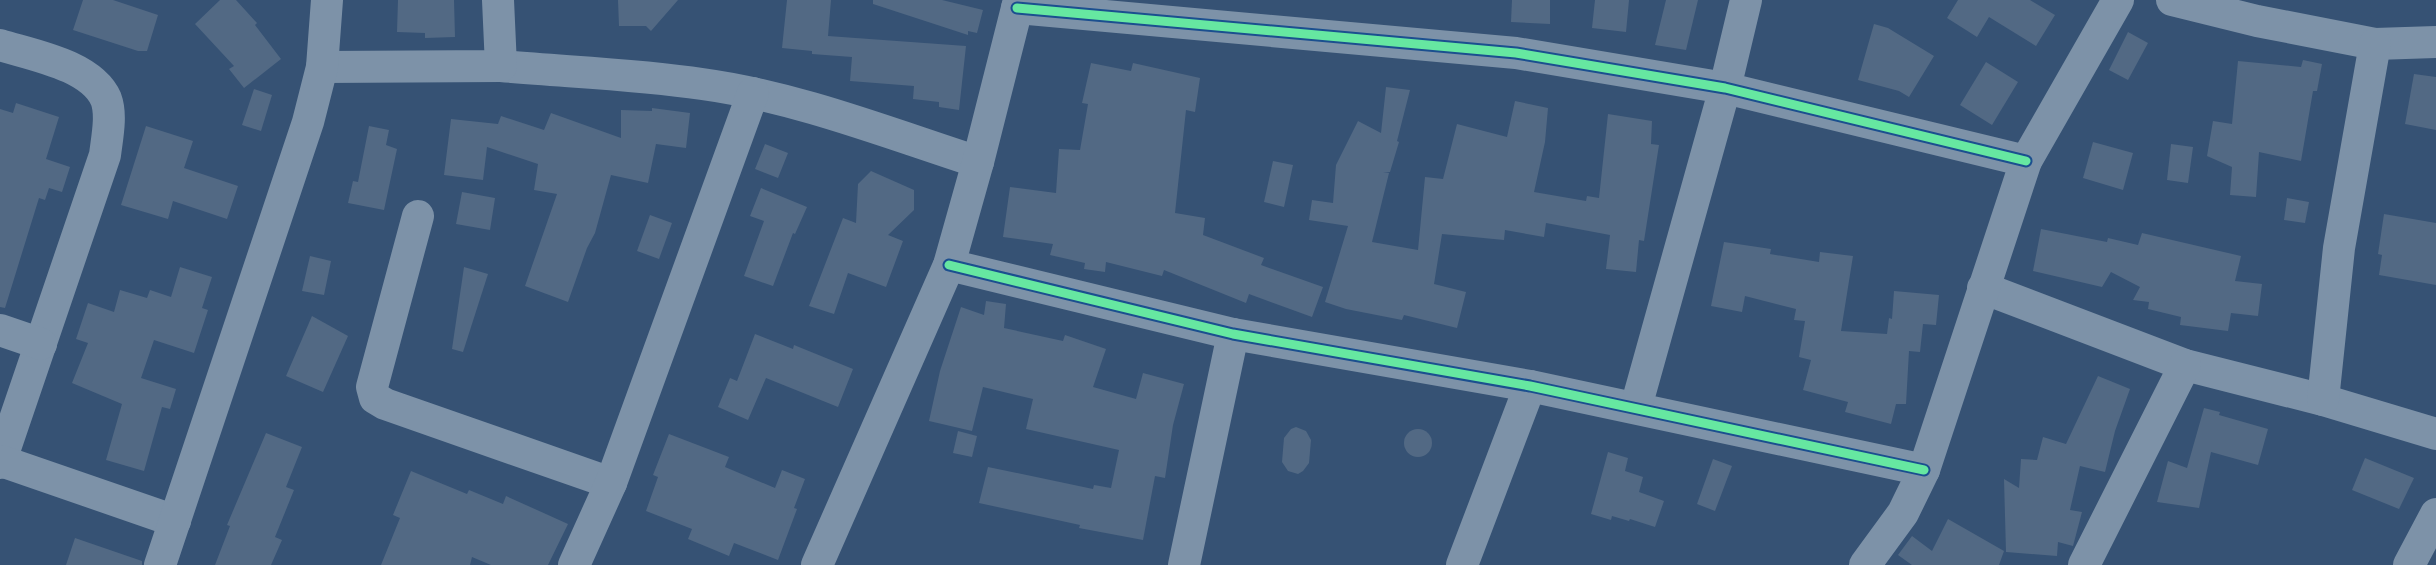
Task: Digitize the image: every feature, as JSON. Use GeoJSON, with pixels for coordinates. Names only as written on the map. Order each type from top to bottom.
{"type":"FeatureCollection","features":[{"type":"Feature","properties":{"kind":"street"},"geometry":{"type":"LineString","coordinates":[[160,565],[308,122],[323,67],[327,0]]}},
{"type":"Feature","properties":{"kind":"street"},"geometry":{"type":"LineString","coordinates":[[498,0],[500,66]]}},
{"type":"Feature","properties":{"kind":"street"},"geometry":{"type":"LineString","coordinates":[[1636,407],[1725,88],[1746,0]]}},
{"type":"Feature","properties":{"kind":"street"},"geometry":{"type":"LineString","coordinates":[[1865,565],[1903,513],[1924,470],[2026,161],[2118,0]]}},
{"type":"Feature","properties":{"kind":"street"},"geometry":{"type":"LineString","coordinates":[[2172,0],[2257,21],[2375,44],[2436,42]]}},
{"type":"Feature","properties":{"kind":"street"},"geometry":{"type":"LineString","coordinates":[[817,565],[949,265],[1018,4],[1503,52],[1725,88],[2026,161]]}},
{"type":"Feature","properties":{"kind":"street"},"geometry":{"type":"LineString","coordinates":[[2323,400],[2339,248],[2375,44]]}},
{"type":"Feature","properties":{"kind":"street"},"geometry":{"type":"LineString","coordinates":[[0,45],[76,69],[93,83],[106,100],[108,122],[105,155],[0,462],[175,521]]}},
{"type":"Feature","properties":{"kind":"street"},"geometry":{"type":"LineString","coordinates":[[323,67],[500,66],[702,84],[753,93],[814,109],[978,162]]}},
{"type":"Feature","properties":{"kind":"street"},"geometry":{"type":"LineString","coordinates":[[574,565],[611,483],[753,93]]}},
{"type":"Feature","properties":{"kind":"street"},"geometry":{"type":"LineString","coordinates":[[418,216],[372,387],[375,398],[385,404],[611,483]]}},
{"type":"Feature","properties":{"kind":"street"},"geometry":{"type":"LineString","coordinates":[[949,265],[1233,334],[1530,386],[1924,470]]}},
{"type":"Feature","properties":{"kind":"street"},"geometry":{"type":"LineString","coordinates":[[1983,288],[2185,365],[2323,400],[2436,434]]}},
{"type":"Feature","properties":{"kind":"street"},"geometry":{"type":"LineString","coordinates":[[0,330],[41,344]]}},
{"type":"Feature","properties":{"kind":"street"},"geometry":{"type":"LineString","coordinates":[[1184,565],[1233,334]]}},
{"type":"Feature","properties":{"kind":"street"},"geometry":{"type":"LineString","coordinates":[[2084,565],[2185,365]]}},
{"type":"Feature","properties":{"kind":"street"},"geometry":{"type":"LineString","coordinates":[[1462,565],[1530,386]]}},
{"type":"Feature","properties":{"kind":"street"},"geometry":{"type":"LineString","coordinates":[[2409,565],[2436,514]]}},
{"type":"Feature","properties":{"kind":"building"},"geometry":{"type":"Polygon","coordinates":[[[83,0],[113,0],[158,15],[147,51],[138,51],[73,30],[83,0]]]}},
{"type":"Feature","properties":{"kind":"building"},"geometry":{"type":"Polygon","coordinates":[[[220,0],[236,0],[257,23],[255,25],[281,59],[244,88],[229,69],[234,66],[195,24],[220,0]]]}},
{"type":"Feature","properties":{"kind":"building"},"geometry":{"type":"Polygon","coordinates":[[[398,0],[454,0],[455,37],[425,38],[425,33],[397,32],[398,0]]]}},
{"type":"Feature","properties":{"kind":"building"},"geometry":{"type":"Polygon","coordinates":[[[618,0],[678,0],[651,31],[646,26],[619,26],[618,0]]]}},
{"type":"Feature","properties":{"kind":"building"},"geometry":{"type":"Polygon","coordinates":[[[787,0],[831,0],[828,36],[966,46],[959,110],[939,107],[939,102],[913,99],[914,86],[850,81],[852,57],[812,54],[812,51],[782,48],[787,0]]]}},
{"type":"Feature","properties":{"kind":"building"},"geometry":{"type":"Polygon","coordinates":[[[873,0],[942,0],[983,10],[977,33],[968,31],[968,35],[873,4],[873,0]]]}},
{"type":"Feature","properties":{"kind":"building"},"geometry":{"type":"Polygon","coordinates":[[[1512,0],[1550,0],[1550,24],[1511,22],[1512,0]]]}},
{"type":"Feature","properties":{"kind":"building"},"geometry":{"type":"Polygon","coordinates":[[[1595,0],[1629,0],[1626,32],[1592,28],[1595,0]]]}},
{"type":"Feature","properties":{"kind":"building"},"geometry":{"type":"Polygon","coordinates":[[[1666,0],[1698,0],[1686,50],[1655,45],[1666,0]]]}},
{"type":"Feature","properties":{"kind":"building"},"geometry":{"type":"Polygon","coordinates":[[[1958,0],[2030,0],[2055,15],[2036,46],[1989,17],[1977,37],[1947,18],[1958,0]]]}},
{"type":"Feature","properties":{"kind":"building"},"geometry":{"type":"Polygon","coordinates":[[[1874,24],[1888,28],[1934,56],[1909,97],[1899,91],[1858,80],[1874,24]]]}},
{"type":"Feature","properties":{"kind":"building"},"geometry":{"type":"Polygon","coordinates":[[[2128,32],[2148,43],[2128,80],[2109,70],[2128,32]]]}},
{"type":"Feature","properties":{"kind":"building"},"geometry":{"type":"Polygon","coordinates":[[[2303,60],[2322,64],[2317,91],[2313,91],[2301,161],[2259,152],[2256,197],[2230,195],[2232,167],[2207,156],[2213,121],[2232,124],[2238,61],[2301,67],[2303,60]]]}},
{"type":"Feature","properties":{"kind":"building"},"geometry":{"type":"Polygon","coordinates":[[[1986,62],[2018,82],[1992,125],[1960,105],[1986,62]]]}},
{"type":"Feature","properties":{"kind":"building"},"geometry":{"type":"Polygon","coordinates":[[[1091,63],[1131,71],[1133,63],[1200,78],[1195,112],[1186,110],[1175,213],[1205,218],[1203,235],[1264,258],[1261,265],[1323,287],[1312,317],[1249,294],[1246,303],[1164,270],[1162,276],[1106,262],[1105,272],[1084,269],[1085,263],[1050,255],[1053,244],[1003,237],[1010,187],[1056,193],[1059,149],[1080,150],[1088,104],[1082,103],[1091,63]]]}},
{"type":"Feature","properties":{"kind":"building"},"geometry":{"type":"Polygon","coordinates":[[[2414,74],[2436,77],[2436,130],[2405,124],[2414,74]]]}},
{"type":"Feature","properties":{"kind":"building"},"geometry":{"type":"Polygon","coordinates":[[[1386,87],[1410,90],[1390,172],[1383,173],[1389,173],[1372,242],[1418,250],[1425,177],[1443,179],[1457,124],[1507,137],[1515,101],[1548,108],[1545,142],[1534,192],[1586,201],[1587,196],[1599,198],[1608,114],[1652,121],[1651,144],[1659,145],[1644,241],[1639,240],[1636,272],[1606,269],[1610,235],[1546,223],[1544,237],[1505,230],[1504,240],[1442,234],[1434,284],[1466,292],[1457,328],[1404,315],[1402,320],[1346,309],[1325,302],[1348,226],[1309,220],[1312,200],[1333,203],[1336,165],[1358,121],[1381,133],[1386,87]]]}},
{"type":"Feature","properties":{"kind":"building"},"geometry":{"type":"Polygon","coordinates":[[[254,89],[272,95],[261,131],[242,125],[254,89]]]}},
{"type":"Feature","properties":{"kind":"building"},"geometry":{"type":"Polygon","coordinates":[[[16,103],[59,117],[46,159],[70,167],[62,192],[49,188],[45,200],[39,198],[5,308],[0,307],[0,109],[13,113],[16,103]]]}},
{"type":"Feature","properties":{"kind":"building"},"geometry":{"type":"Polygon","coordinates":[[[652,108],[690,113],[686,148],[656,144],[648,183],[611,175],[595,233],[568,302],[525,286],[557,194],[534,190],[538,164],[487,147],[483,180],[444,175],[451,119],[498,124],[501,116],[544,130],[551,113],[621,138],[621,110],[652,111],[652,108]]]}},
{"type":"Feature","properties":{"kind":"building"},"geometry":{"type":"Polygon","coordinates":[[[146,126],[193,141],[184,168],[238,186],[227,219],[173,201],[168,219],[121,205],[146,126]]]}},
{"type":"Feature","properties":{"kind":"building"},"geometry":{"type":"Polygon","coordinates":[[[369,126],[389,130],[386,145],[397,149],[384,210],[348,203],[353,181],[358,182],[369,126]]]}},
{"type":"Feature","properties":{"kind":"building"},"geometry":{"type":"Polygon","coordinates":[[[2093,142],[2133,153],[2123,190],[2083,178],[2093,142]]]}},
{"type":"Feature","properties":{"kind":"building"},"geometry":{"type":"Polygon","coordinates":[[[765,144],[788,153],[778,178],[755,169],[765,144]]]}},
{"type":"Feature","properties":{"kind":"building"},"geometry":{"type":"Polygon","coordinates":[[[2171,144],[2193,147],[2188,183],[2167,180],[2171,144]]]}},
{"type":"Feature","properties":{"kind":"building"},"geometry":{"type":"Polygon","coordinates":[[[1273,161],[1293,165],[1284,207],[1264,202],[1273,161]]]}},
{"type":"Feature","properties":{"kind":"building"},"geometry":{"type":"Polygon","coordinates":[[[871,171],[914,190],[914,210],[888,235],[903,241],[886,287],[848,273],[834,314],[809,306],[843,218],[856,223],[858,184],[871,171]]]}},
{"type":"Feature","properties":{"kind":"building"},"geometry":{"type":"Polygon","coordinates":[[[761,188],[807,207],[795,234],[793,233],[773,286],[744,276],[764,221],[750,216],[761,188]]]}},
{"type":"Feature","properties":{"kind":"building"},"geometry":{"type":"Polygon","coordinates":[[[462,192],[495,198],[490,230],[456,224],[462,192]]]}},
{"type":"Feature","properties":{"kind":"building"},"geometry":{"type":"Polygon","coordinates":[[[2287,198],[2309,202],[2305,223],[2284,220],[2287,198]]]}},
{"type":"Feature","properties":{"kind":"building"},"geometry":{"type":"Polygon","coordinates":[[[2384,214],[2436,223],[2436,285],[2379,275],[2382,255],[2378,254],[2384,214]]]}},
{"type":"Feature","properties":{"kind":"building"},"geometry":{"type":"Polygon","coordinates":[[[650,215],[672,223],[659,259],[637,251],[650,215]]]}},
{"type":"Feature","properties":{"kind":"building"},"geometry":{"type":"Polygon","coordinates":[[[2041,229],[2138,245],[2142,233],[2241,256],[2235,281],[2262,284],[2258,316],[2231,313],[2228,331],[2180,325],[2181,317],[2148,309],[2149,302],[2133,300],[2140,287],[2111,272],[2102,287],[2033,271],[2041,229]]]}},
{"type":"Feature","properties":{"kind":"building"},"geometry":{"type":"Polygon","coordinates":[[[1724,242],[1771,249],[1770,254],[1819,262],[1820,252],[1853,256],[1841,331],[1887,334],[1889,318],[1892,319],[1894,291],[1939,295],[1936,325],[1923,324],[1920,352],[1909,351],[1906,404],[1896,404],[1891,424],[1845,412],[1848,402],[1803,390],[1811,360],[1799,357],[1805,321],[1794,320],[1796,309],[1745,296],[1742,312],[1711,306],[1724,242]]]}},
{"type":"Feature","properties":{"kind":"building"},"geometry":{"type":"Polygon","coordinates":[[[310,256],[331,261],[324,295],[302,291],[310,256]]]}},
{"type":"Feature","properties":{"kind":"building"},"geometry":{"type":"Polygon","coordinates":[[[180,267],[212,277],[202,308],[208,310],[194,353],[154,340],[141,378],[176,389],[170,409],[162,407],[144,471],[106,460],[122,404],[72,383],[88,343],[76,339],[88,303],[114,312],[120,290],[147,298],[150,290],[171,297],[180,267]]]}},
{"type":"Feature","properties":{"kind":"building"},"geometry":{"type":"Polygon","coordinates":[[[464,267],[488,274],[463,352],[452,349],[464,267]]]}},
{"type":"Feature","properties":{"kind":"building"},"geometry":{"type":"Polygon","coordinates":[[[986,301],[1006,304],[1004,328],[1063,341],[1065,335],[1106,349],[1093,387],[1136,399],[1143,373],[1184,384],[1173,425],[1165,478],[1155,476],[1143,540],[1079,528],[1080,525],[979,503],[988,467],[1093,489],[1094,485],[1111,488],[1119,450],[1026,429],[1033,399],[983,387],[972,431],[929,421],[940,371],[961,307],[984,315],[986,301]]]}},
{"type":"Feature","properties":{"kind":"building"},"geometry":{"type":"Polygon","coordinates":[[[312,316],[348,336],[323,392],[286,376],[312,316]]]}},
{"type":"Feature","properties":{"kind":"building"},"geometry":{"type":"Polygon","coordinates":[[[755,334],[793,349],[794,345],[853,369],[838,407],[766,378],[748,420],[718,407],[730,378],[737,381],[755,334]]]}},
{"type":"Feature","properties":{"kind":"building"},"geometry":{"type":"Polygon","coordinates":[[[2098,376],[2130,389],[2115,431],[2105,472],[2080,466],[2070,510],[2082,512],[2073,546],[2058,542],[2057,556],[2006,552],[2004,479],[2019,488],[2021,459],[2037,460],[2043,437],[2066,444],[2098,376]]]}},
{"type":"Feature","properties":{"kind":"building"},"geometry":{"type":"Polygon","coordinates":[[[2204,408],[2268,429],[2258,465],[2211,452],[2199,508],[2157,502],[2168,461],[2187,468],[2204,408]]]}},
{"type":"Feature","properties":{"kind":"building"},"geometry":{"type":"Polygon","coordinates":[[[1296,427],[1306,431],[1311,440],[1309,463],[1298,474],[1288,471],[1282,462],[1284,438],[1296,427]]]}},
{"type":"Feature","properties":{"kind":"building"},"geometry":{"type":"Polygon","coordinates":[[[1418,429],[1428,433],[1432,443],[1428,453],[1418,457],[1408,453],[1404,443],[1408,433],[1418,429]]]}},
{"type":"Feature","properties":{"kind":"building"},"geometry":{"type":"Polygon","coordinates":[[[958,431],[977,436],[972,457],[953,453],[958,431]]]}},
{"type":"Feature","properties":{"kind":"building"},"geometry":{"type":"Polygon","coordinates":[[[266,433],[302,447],[286,487],[294,490],[275,537],[282,540],[271,565],[215,565],[230,526],[227,525],[266,433]]]}},
{"type":"Feature","properties":{"kind":"building"},"geometry":{"type":"Polygon","coordinates":[[[669,434],[729,457],[725,467],[775,488],[782,470],[805,479],[778,560],[734,543],[729,556],[688,539],[692,529],[646,511],[658,477],[653,475],[669,434]]]}},
{"type":"Feature","properties":{"kind":"building"},"geometry":{"type":"Polygon","coordinates":[[[1608,452],[1628,458],[1625,471],[1643,477],[1639,492],[1664,501],[1655,527],[1630,519],[1629,521],[1612,516],[1611,520],[1591,514],[1608,452]]]}},
{"type":"Feature","properties":{"kind":"building"},"geometry":{"type":"Polygon","coordinates":[[[2365,458],[2414,478],[2399,509],[2352,490],[2365,458]]]}},
{"type":"Feature","properties":{"kind":"building"},"geometry":{"type":"Polygon","coordinates":[[[1713,459],[1732,466],[1715,511],[1697,504],[1713,459]]]}},
{"type":"Feature","properties":{"kind":"building"},"geometry":{"type":"Polygon","coordinates":[[[411,471],[467,494],[469,490],[503,504],[506,496],[568,524],[548,565],[491,565],[472,557],[470,565],[381,565],[400,518],[393,515],[411,471]]]}},
{"type":"Feature","properties":{"kind":"building"},"geometry":{"type":"Polygon","coordinates":[[[1948,519],[2004,551],[1999,565],[1912,565],[1898,555],[1912,536],[1932,551],[1948,519]]]}},
{"type":"Feature","properties":{"kind":"building"},"geometry":{"type":"Polygon","coordinates":[[[75,538],[142,561],[142,565],[66,565],[75,538]]]}},
{"type":"Feature","properties":{"kind":"cycle path"},"geometry":{"type":"LineString","coordinates":[[1017,8],[1516,53],[1725,88],[2026,161]]}},
{"type":"Feature","properties":{"kind":"cycle path"},"geometry":{"type":"LineString","coordinates":[[949,265],[1233,334],[1530,386],[1924,470]]}}]}
